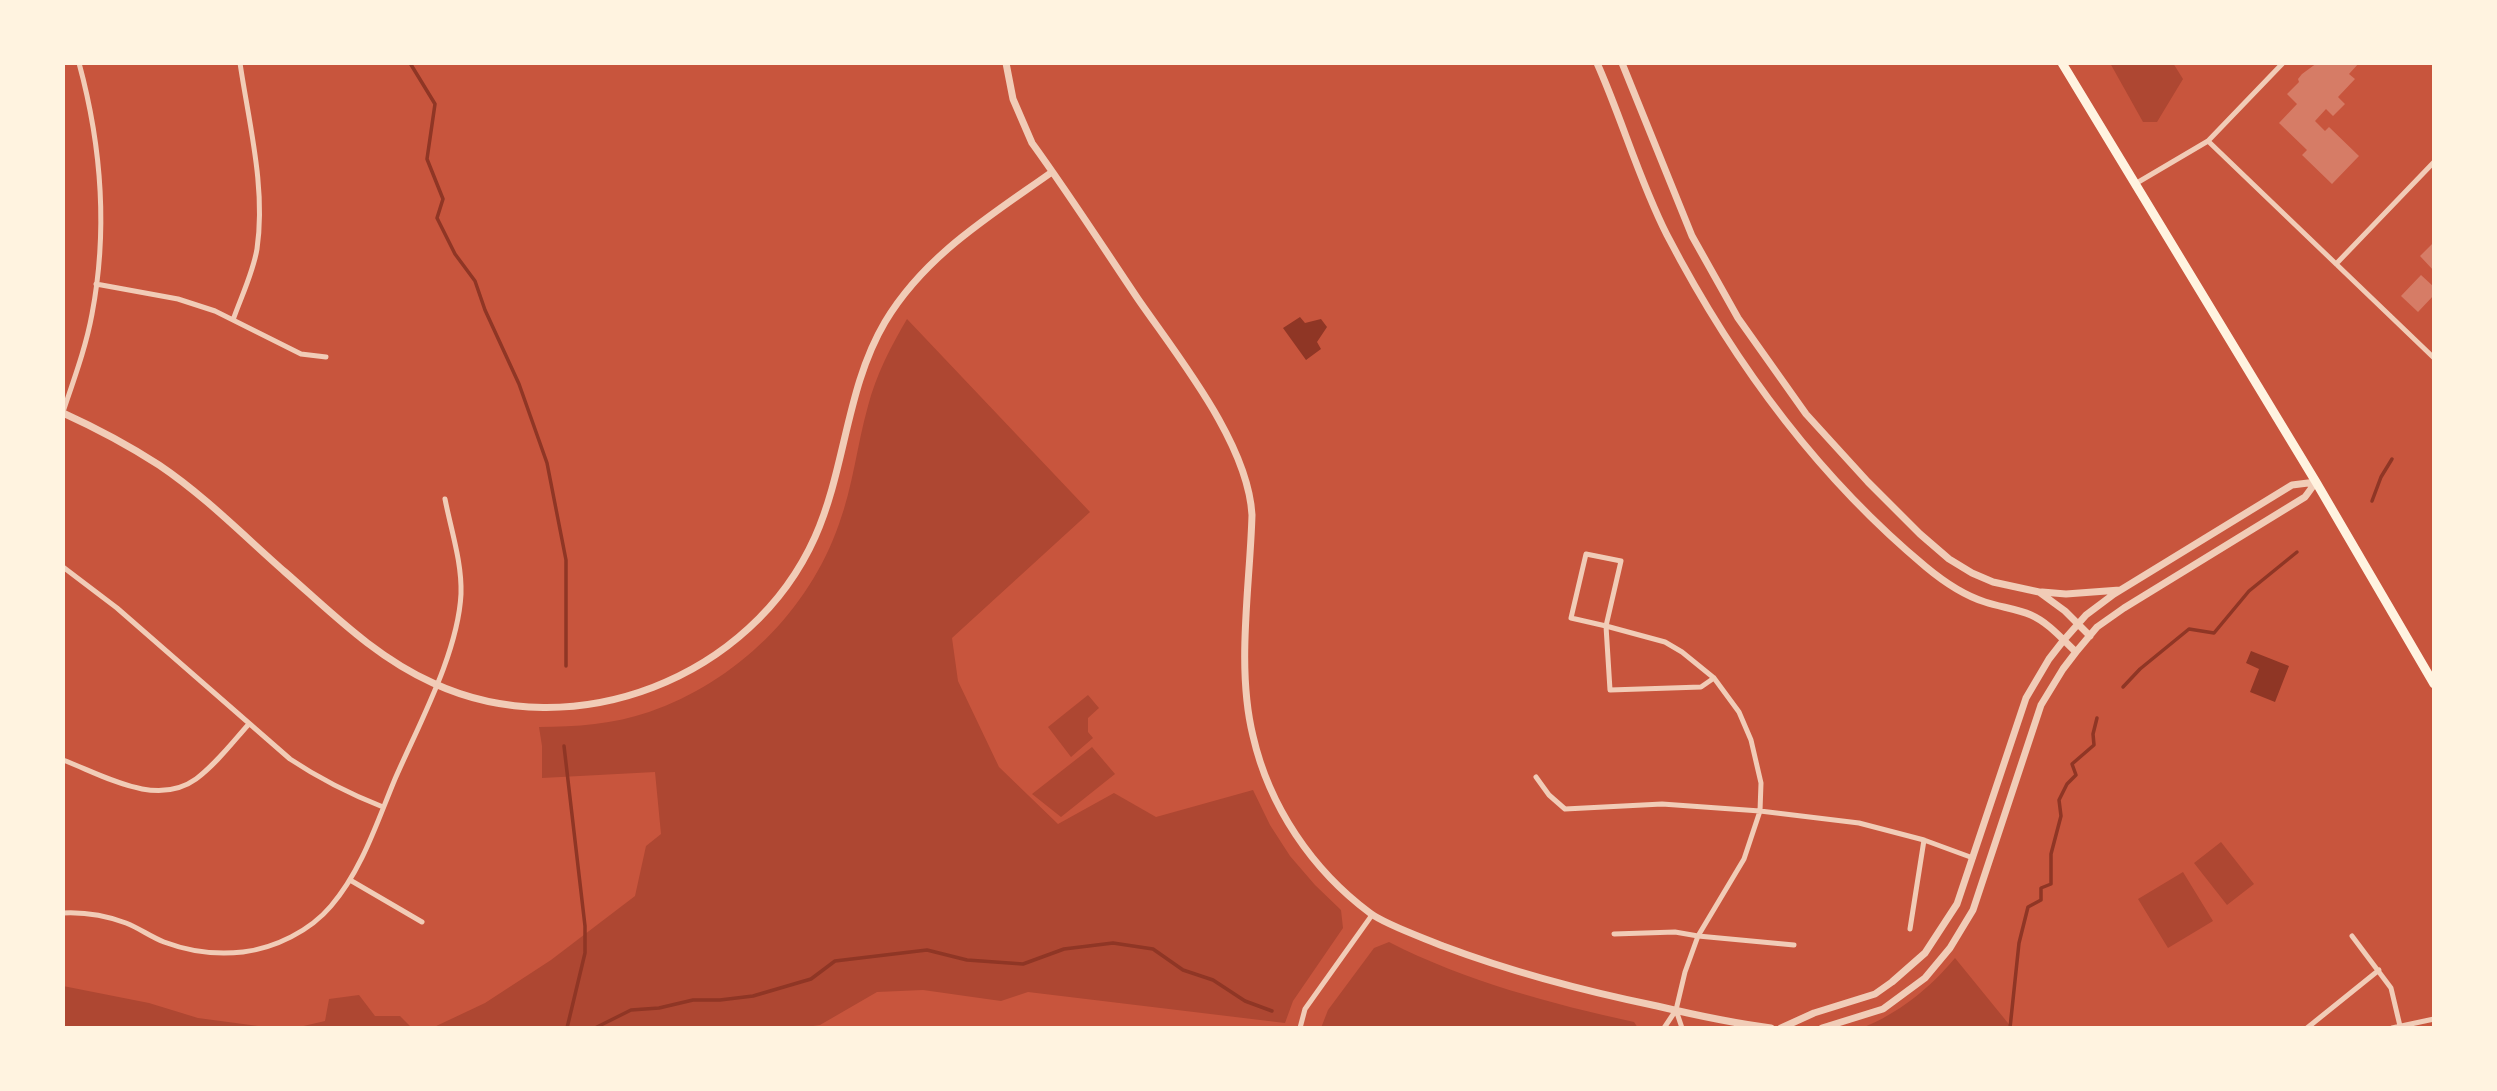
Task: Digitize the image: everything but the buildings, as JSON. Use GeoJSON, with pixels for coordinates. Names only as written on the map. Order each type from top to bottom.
{"type":"FeatureCollection","features":[{"type":"Feature","properties":{"kind":"main road"},"geometry":{"type":"LineString","coordinates":[[2062,63],[2316,482],[2434,684]]}},
{"type":"Feature","properties":{"kind":"street"},"geometry":{"type":"LineString","coordinates":[[79,63],[96,145],[101,206],[100,254],[82,355],[63,412],[113,436],[162,467],[200,496],[373,649],[408,672],[470,698],[530,708],[576,707],[627,698],[663,685],[700,666],[744,633],[780,595],[815,536],[831,492],[860,377],[872,345],[897,303],[924,270],[951,244],[1052,172]]}},
{"type":"Feature","properties":{"kind":"street"},"geometry":{"type":"LineString","coordinates":[[233,320],[256,252],[260,215],[258,180],[240,63]]}},
{"type":"Feature","properties":{"kind":"street"},"geometry":{"type":"LineString","coordinates":[[1006,63],[1013,99],[1032,144],[1208,402],[1243,468],[1252,514],[1244,691],[1261,769],[1296,837],[1315,863],[1372,915],[1484,962],[1580,990],[1700,1017],[1771,1028]]}},
{"type":"Feature","properties":{"kind":"street"},"geometry":{"type":"LineString","coordinates":[[1597,63],[1668,235],[1745,365],[1802,443],[1834,481],[1906,550],[1943,580],[1982,601],[2030,615],[2043,622],[2076,652]]}},
{"type":"Feature","properties":{"kind":"street"},"geometry":{"type":"LineString","coordinates":[[1622,63],[1688,228],[1738,318],[1806,414],[1858,472],[1949,559],[1972,573],[1993,582],[2039,592],[2067,594],[2121,590]]}},
{"type":"Feature","properties":{"kind":"street"},"geometry":{"type":"LineString","coordinates":[[2135,184],[2208,141],[2283,63]]}},
{"type":"Feature","properties":{"kind":"street"},"geometry":{"type":"LineString","coordinates":[[2208,141],[2434,358]]}},
{"type":"Feature","properties":{"kind":"street"},"geometry":{"type":"LineString","coordinates":[[2336,264],[2434,162]]}},
{"type":"Feature","properties":{"kind":"street"},"geometry":{"type":"LineString","coordinates":[[96,284],[178,299],[233,320],[301,354],[326,356]]}},
{"type":"Feature","properties":{"kind":"street"},"geometry":{"type":"LineString","coordinates":[[1781,1028],[1814,1013],[1875,994],[1913,965],[1948,922],[1957,904],[2026,698],[2049,659],[2086,615],[2121,590],[2292,485],[2316,482]]}},
{"type":"Feature","properties":{"kind":"street"},"geometry":{"type":"LineString","coordinates":[[1822,1028],[1883,1009],[1925,978],[1950,948],[1973,910],[2041,705],[2063,669],[2097,627],[2305,497],[2316,482]]}},
{"type":"Feature","properties":{"kind":"street"},"geometry":{"type":"LineString","coordinates":[[63,914],[100,916],[127,924],[164,942],[201,952],[242,952],[265,947],[291,936],[312,924],[331,906],[358,867],[436,685],[454,634],[461,593],[458,562],[445,499]]}},
{"type":"Feature","properties":{"kind":"street"},"geometry":{"type":"LineString","coordinates":[[1664,1028],[1676,1010],[1685,972],[1699,936],[1744,859],[1760,811],[1761,783],[1751,740],[1739,712],[1714,678],[1665,642],[1606,626],[1572,618],[1586,554],[1621,561],[1606,626],[1610,690],[1701,688],[1714,678]]}},
{"type":"Feature","properties":{"kind":"street"},"geometry":{"type":"LineString","coordinates":[[63,567],[117,608],[248,724],[312,774],[352,795],[383,807]]}},
{"type":"Feature","properties":{"kind":"street"},"geometry":{"type":"LineString","coordinates":[[2039,592],[2065,611],[2090,636]]}},
{"type":"Feature","properties":{"kind":"street"},"geometry":{"type":"LineString","coordinates":[[63,760],[136,788],[163,791],[179,788],[209,767],[248,724]]}},
{"type":"Feature","properties":{"kind":"street"},"geometry":{"type":"LineString","coordinates":[[1536,777],[1549,795],[1565,809],[1662,804],[1760,811],[1859,824],[1924,840],[1973,858]]}},
{"type":"Feature","properties":{"kind":"street"},"geometry":{"type":"LineString","coordinates":[[1910,929],[1924,840]]}},
{"type":"Feature","properties":{"kind":"street"},"geometry":{"type":"LineString","coordinates":[[350,880],[422,922]]}},
{"type":"Feature","properties":{"kind":"street"},"geometry":{"type":"LineString","coordinates":[[1300,1028],[1305,1009],[1372,915]]}},
{"type":"Feature","properties":{"kind":"street"},"geometry":{"type":"LineString","coordinates":[[1614,934],[1675,932],[1794,945]]}},
{"type":"Feature","properties":{"kind":"street"},"geometry":{"type":"LineString","coordinates":[[2352,936],[2391,988],[2400,1026]]}},
{"type":"Feature","properties":{"kind":"street"},"geometry":{"type":"LineString","coordinates":[[2307,1028],[2379,970]]}},
{"type":"Feature","properties":{"kind":"street"},"geometry":{"type":"LineString","coordinates":[[1676,1010],[1682,1028]]}},
{"type":"Feature","properties":{"kind":"street"},"geometry":{"type":"LineString","coordinates":[[2392,1028],[2434,1020]]}},
{"type":"Feature","properties":{"kind":"shaded area"},"geometry":{"type":"Polygon","coordinates":[[[2110,63],[2173,63],[2183,79],[2157,122],[2143,122],[2110,63]]]}},
{"type":"Feature","properties":{"kind":"shaded area"},"geometry":{"type":"Polygon","coordinates":[[[1300,317],[1305,323],[1321,319],[1327,327],[1317,342],[1321,349],[1306,360],[1283,328],[1300,317]]]}},
{"type":"Feature","properties":{"kind":"shaded area"},"geometry":{"type":"Polygon","coordinates":[[[907,319],[1090,512],[952,638],[958,681],[999,767],[1058,824],[1114,793],[1156,817],[1253,790],[1270,825],[1290,856],[1341,910],[1343,928],[1293,1001],[1285,1023],[1028,992],[1001,1001],[923,990],[877,992],[820,1025],[799,1028],[432,1028],[485,1003],[551,960],[635,896],[646,846],[661,834],[655,772],[542,778],[539,727],[609,722],[649,712],[681,699],[739,662],[789,614],[826,556],[839,524],[871,394],[884,361],[907,319]]]}},
{"type":"Feature","properties":{"kind":"shaded area"},"geometry":{"type":"Polygon","coordinates":[[[2251,651],[2289,666],[2275,702],[2250,692],[2259,669],[2246,663],[2251,651]]]}},
{"type":"Feature","properties":{"kind":"shaded area"},"geometry":{"type":"Polygon","coordinates":[[[1088,695],[1099,708],[1088,718],[1088,732],[1093,738],[1071,757],[1048,727],[1088,695]]]}},
{"type":"Feature","properties":{"kind":"shaded area"},"geometry":{"type":"Polygon","coordinates":[[[1092,747],[1115,774],[1061,817],[1032,794],[1092,747]]]}},
{"type":"Feature","properties":{"kind":"shaded area"},"geometry":{"type":"Polygon","coordinates":[[[2221,842],[2254,884],[2227,905],[2194,863],[2221,842]]]}},
{"type":"Feature","properties":{"kind":"shaded area"},"geometry":{"type":"Polygon","coordinates":[[[2183,872],[2213,921],[2168,948],[2138,899],[2183,872]]]}},
{"type":"Feature","properties":{"kind":"shaded area"},"geometry":{"type":"Polygon","coordinates":[[[1389,942],[1478,980],[1540,999],[1634,1022],[1638,1028],[1321,1028],[1328,1010],[1374,948],[1389,942]]]}},
{"type":"Feature","properties":{"kind":"shaded area"},"geometry":{"type":"Polygon","coordinates":[[[1955,958],[2012,1028],[1862,1028],[1913,999],[1955,958]]]}},
{"type":"Feature","properties":{"kind":"shaded area"},"geometry":{"type":"Polygon","coordinates":[[[63,986],[149,1003],[198,1018],[273,1028],[63,1028],[63,986]]]}},
{"type":"Feature","properties":{"kind":"shaded area"},"geometry":{"type":"Polygon","coordinates":[[[359,995],[375,1016],[400,1016],[412,1028],[295,1028],[325,1021],[329,999],[359,995]]]}},
{"type":"Feature","properties":{"kind":"waterway"},"geometry":{"type":"LineString","coordinates":[[410,63],[435,104],[427,159],[443,199],[437,218],[455,254],[475,281],[485,310],[519,384],[547,463],[566,560],[566,666]]}},
{"type":"Feature","properties":{"kind":"waterway"},"geometry":{"type":"LineString","coordinates":[[2372,501],[2381,477],[2392,459]]}},
{"type":"Feature","properties":{"kind":"waterway"},"geometry":{"type":"LineString","coordinates":[[2123,687],[2140,669],[2189,629],[2214,633],[2249,591],[2297,552]]}},
{"type":"Feature","properties":{"kind":"waterway"},"geometry":{"type":"LineString","coordinates":[[2010,1028],[2019,943],[2028,907],[2041,900],[2041,888],[2051,884],[2051,854],[2061,816],[2059,800],[2067,784],[2076,775],[2072,764],[2094,745],[2093,734],[2097,718]]}},
{"type":"Feature","properties":{"kind":"waterway"},"geometry":{"type":"LineString","coordinates":[[564,746],[585,926],[585,953],[567,1028]]}},
{"type":"Feature","properties":{"kind":"waterway"},"geometry":{"type":"LineString","coordinates":[[595,1028],[631,1010],[659,1008],[693,1000],[753,996],[811,979],[835,961],[927,950],[967,960],[1023,964],[1064,949],[1113,943],[1153,949],[1183,970],[1213,980],[1245,1001],[1272,1011]]}}]}
